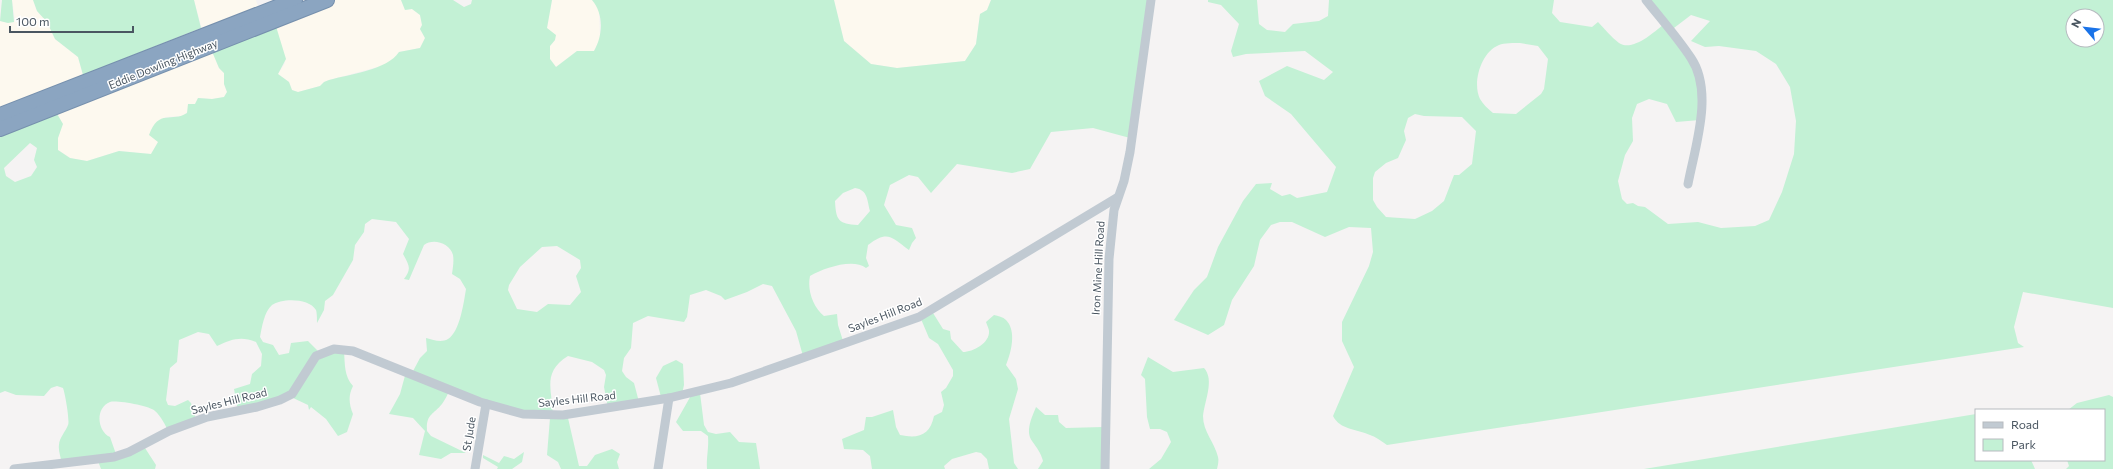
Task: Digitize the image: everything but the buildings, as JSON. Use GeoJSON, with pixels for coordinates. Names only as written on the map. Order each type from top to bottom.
{"type":"FeatureCollection","features":[{"type":"Feature","properties":{"kind":"highway","name":"Eddie Dowling Highway"},"geometry":{"type":"LineString","coordinates":[[80,84],[295,0]]}},
{"type":"Feature","properties":{"kind":"highway","name":"Eddie Dowling Highway"},"geometry":{"type":"LineString","coordinates":[[0,129],[326,0]]}},
{"type":"Feature","properties":{"kind":"highway"},"geometry":{"type":"LineString","coordinates":[[0,107],[80,84]]}},
{"type":"Feature","properties":{"kind":"highway"},"geometry":{"type":"LineString","coordinates":[[0,116],[80,84]]}},
{"type":"Feature","properties":{"kind":"street","name":"Iron Mine Hill Road"},"geometry":{"type":"LineString","coordinates":[[1105,469],[1109,259],[1114,210],[1124,181],[1130,152],[1151,0]]}},
{"type":"Feature","properties":{"kind":"street"},"geometry":{"type":"LineString","coordinates":[[1646,0],[1692,59],[1701,80],[1702,107],[1688,184]]}},
{"type":"Feature","properties":{"kind":"street","name":"Sayles Hill Road"},"geometry":{"type":"LineString","coordinates":[[14,469],[114,456],[130,452],[169,431],[207,417],[257,407],[280,400],[292,394],[316,356],[334,348],[358,353],[486,404],[522,414],[548,416],[609,409],[668,398],[731,383],[919,317],[1118,197]]}},
{"type":"Feature","properties":{"kind":"street"},"geometry":{"type":"LineString","coordinates":[[658,469],[668,398]]}},
{"type":"Feature","properties":{"kind":"street","name":"St Jude"},"geometry":{"type":"LineString","coordinates":[[475,469],[486,404]]}},
{"type":"Feature","properties":{"kind":"shaded area"},"geometry":{"type":"Polygon","coordinates":[[[12,0],[33,0],[37,11],[47,22],[55,39],[78,57],[83,75],[0,107],[0,21],[8,23],[15,19],[12,0]]]}},
{"type":"Feature","properties":{"kind":"shaded area"},"geometry":{"type":"Polygon","coordinates":[[[194,0],[256,0],[258,7],[202,29],[194,0]]]}},
{"type":"Feature","properties":{"kind":"shaded area"},"geometry":{"type":"Polygon","coordinates":[[[334,0],[401,0],[405,10],[412,9],[420,15],[422,25],[420,29],[425,38],[420,48],[399,52],[394,59],[385,65],[329,80],[320,86],[298,92],[292,90],[289,82],[278,74],[285,63],[275,23],[334,0]]]}},
{"type":"Feature","properties":{"kind":"shaded area"},"geometry":{"type":"Polygon","coordinates":[[[552,0],[592,0],[599,8],[600,39],[594,51],[577,51],[556,67],[550,59],[550,46],[555,40],[547,28],[552,0]]]}},
{"type":"Feature","properties":{"kind":"shaded area"},"geometry":{"type":"Polygon","coordinates":[[[834,0],[991,0],[987,10],[980,14],[976,44],[965,61],[897,68],[871,64],[844,41],[834,0]]]}},
{"type":"Feature","properties":{"kind":"shaded area"},"geometry":{"type":"Polygon","coordinates":[[[211,49],[219,68],[224,73],[224,84],[227,92],[224,97],[212,99],[198,98],[195,104],[183,116],[165,117],[158,142],[151,154],[119,151],[87,161],[70,158],[58,150],[58,138],[62,124],[56,112],[211,49]]]}},
{"type":"Feature","properties":{"kind":"green space"},"geometry":{"type":"Polygon","coordinates":[[[2,0],[12,0],[14,22],[8,23],[0,21],[2,0]]]}},
{"type":"Feature","properties":{"kind":"green space"},"geometry":{"type":"Polygon","coordinates":[[[33,0],[194,0],[201,28],[83,75],[78,57],[55,39],[47,22],[37,11],[33,0]]]}},
{"type":"Feature","properties":{"kind":"green space"},"geometry":{"type":"Polygon","coordinates":[[[401,0],[453,0],[464,7],[471,4],[472,0],[552,0],[547,28],[556,35],[555,40],[550,46],[550,59],[556,67],[577,51],[594,51],[599,38],[601,25],[599,12],[592,0],[834,0],[844,41],[871,64],[897,68],[965,61],[976,44],[980,14],[987,10],[991,0],[1150,0],[1130,138],[1093,128],[1051,132],[1030,169],[1012,173],[957,164],[931,193],[918,177],[909,175],[890,185],[884,205],[896,225],[912,228],[916,238],[909,250],[889,237],[880,238],[868,245],[866,258],[869,266],[866,268],[854,264],[838,265],[810,276],[809,287],[814,303],[824,316],[837,314],[838,325],[844,344],[803,356],[796,331],[772,286],[763,284],[725,300],[721,296],[706,290],[690,295],[687,317],[684,322],[648,316],[633,323],[631,348],[624,358],[622,371],[626,377],[634,383],[639,402],[608,408],[604,387],[606,375],[604,370],[592,362],[568,356],[560,362],[555,368],[550,382],[553,414],[568,418],[579,466],[587,466],[595,455],[612,449],[620,454],[617,462],[619,469],[561,469],[558,462],[547,455],[550,418],[450,390],[442,404],[429,418],[427,431],[431,436],[466,453],[451,453],[441,459],[419,455],[425,431],[413,418],[389,414],[400,394],[406,372],[412,373],[420,358],[427,351],[426,338],[443,341],[448,339],[456,330],[461,316],[466,289],[460,279],[452,274],[453,255],[451,251],[445,245],[436,242],[424,245],[409,280],[404,279],[409,267],[403,254],[409,239],[396,222],[372,219],[365,224],[364,232],[355,245],[353,260],[333,295],[325,301],[324,310],[317,323],[317,314],[313,306],[302,301],[282,301],[272,305],[269,308],[264,320],[260,337],[263,342],[273,345],[279,355],[289,353],[291,343],[308,341],[321,354],[344,351],[346,374],[353,386],[350,393],[350,400],[353,414],[347,432],[338,436],[326,419],[311,407],[309,410],[308,405],[291,397],[238,411],[234,389],[250,384],[252,374],[261,366],[262,354],[256,342],[246,339],[236,339],[217,346],[209,334],[198,332],[179,340],[177,362],[170,368],[166,400],[168,405],[175,406],[188,400],[191,403],[197,422],[169,432],[159,415],[152,409],[140,405],[119,402],[110,402],[105,405],[100,414],[100,425],[102,430],[110,437],[117,457],[145,448],[156,465],[155,469],[101,469],[98,461],[62,464],[59,442],[68,422],[63,388],[57,386],[51,388],[44,396],[16,395],[5,391],[0,393],[0,132],[56,112],[63,124],[58,138],[58,150],[70,158],[87,161],[119,151],[151,154],[158,142],[149,135],[157,122],[161,119],[181,116],[187,113],[188,104],[195,104],[198,98],[212,99],[224,97],[227,92],[224,84],[224,73],[219,68],[211,49],[275,23],[286,59],[278,74],[289,82],[292,90],[298,92],[320,86],[329,80],[377,67],[386,63],[399,52],[420,48],[425,38],[420,29],[422,25],[420,15],[412,9],[405,10],[401,0]],[[30,143],[4,168],[6,176],[15,182],[31,176],[37,167],[34,160],[37,148],[30,143]],[[855,188],[843,193],[835,201],[837,217],[846,224],[858,225],[870,211],[865,193],[855,188]],[[557,246],[542,247],[520,267],[509,285],[508,290],[517,309],[537,312],[548,304],[570,305],[581,292],[576,276],[581,268],[580,260],[557,246]]]}},
{"type":"Feature","properties":{"kind":"green space"},"geometry":{"type":"Polygon","coordinates":[[[1208,0],[1257,0],[1259,24],[1267,30],[1285,32],[1293,24],[1319,21],[1328,16],[1329,0],[1554,0],[1552,13],[1560,22],[1592,27],[1598,22],[1616,41],[1624,45],[1630,45],[1642,40],[1663,25],[1648,3],[1652,0],[2113,0],[2113,308],[2023,292],[2014,327],[2018,343],[2024,347],[1387,445],[1365,433],[1344,427],[1336,421],[1333,416],[1354,367],[1342,341],[1342,322],[1369,266],[1373,252],[1371,228],[1349,227],[1325,237],[1292,222],[1280,222],[1271,225],[1260,240],[1254,266],[1232,300],[1224,325],[1208,335],[1174,320],[1194,290],[1207,277],[1218,247],[1243,201],[1256,184],[1272,183],[1270,189],[1282,196],[1290,194],[1297,198],[1327,192],[1336,167],[1291,114],[1265,96],[1259,81],[1287,66],[1324,80],[1333,72],[1305,51],[1246,54],[1233,57],[1231,51],[1239,24],[1221,5],[1208,2],[1208,0]],[[1691,15],[1670,31],[1698,76],[1700,120],[1676,122],[1667,104],[1649,99],[1637,104],[1632,118],[1633,141],[1625,155],[1618,181],[1622,199],[1627,204],[1633,203],[1638,206],[1645,207],[1668,224],[1698,222],[1721,228],[1755,226],[1769,220],[1782,192],[1794,154],[1796,121],[1790,87],[1776,64],[1756,51],[1719,46],[1705,47],[1691,41],[1710,21],[1691,15]],[[1520,43],[1501,44],[1487,54],[1483,61],[1478,77],[1478,92],[1481,101],[1493,113],[1516,114],[1541,94],[1544,89],[1548,59],[1538,46],[1520,43]],[[1415,114],[1408,118],[1404,131],[1406,140],[1398,158],[1386,163],[1375,172],[1373,178],[1373,200],[1386,217],[1415,219],[1432,211],[1444,201],[1454,175],[1459,175],[1472,164],[1476,131],[1462,117],[1424,116],[1415,114]]]}},
{"type":"Feature","properties":{"kind":"green space"},"geometry":{"type":"Polygon","coordinates":[[[933,313],[943,329],[950,331],[951,339],[963,352],[976,349],[984,343],[989,335],[986,322],[994,315],[1006,320],[1009,325],[1012,342],[1006,365],[1016,379],[1018,389],[1009,419],[1014,463],[1018,469],[989,469],[987,459],[981,453],[976,452],[952,459],[944,466],[945,469],[872,469],[870,456],[863,450],[844,449],[842,439],[864,430],[866,417],[872,417],[893,410],[896,427],[900,435],[918,436],[930,428],[934,416],[942,412],[944,405],[941,392],[946,388],[953,376],[953,370],[938,344],[929,338],[921,319],[933,313]]]}},
{"type":"Feature","properties":{"kind":"green space"},"geometry":{"type":"Polygon","coordinates":[[[1148,357],[1173,372],[1204,368],[1209,379],[1209,385],[1203,416],[1205,427],[1218,457],[1217,469],[1149,469],[1161,459],[1171,442],[1167,432],[1160,429],[1150,429],[1147,417],[1145,379],[1141,375],[1148,357]]]}},
{"type":"Feature","properties":{"kind":"green space"},"geometry":{"type":"Polygon","coordinates":[[[676,360],[683,364],[684,385],[682,394],[661,397],[656,378],[663,366],[676,360]]]}},
{"type":"Feature","properties":{"kind":"green space"},"geometry":{"type":"Polygon","coordinates":[[[693,392],[700,393],[704,425],[708,432],[716,434],[730,432],[739,442],[756,443],[760,469],[707,469],[708,436],[701,431],[683,431],[676,422],[693,392]]]}},
{"type":"Feature","properties":{"kind":"green space"},"geometry":{"type":"Polygon","coordinates":[[[2109,395],[2113,397],[2113,469],[2066,469],[2069,466],[2067,461],[2105,461],[2105,409],[2069,409],[2077,403],[2109,395]]]}},
{"type":"Feature","properties":{"kind":"green space"},"geometry":{"type":"Polygon","coordinates":[[[1036,407],[1045,415],[1058,415],[1059,422],[1066,428],[1103,427],[1104,469],[1038,469],[1043,461],[1029,433],[1030,424],[1036,407]]]}},
{"type":"Feature","properties":{"kind":"green space"},"geometry":{"type":"Polygon","coordinates":[[[1975,414],[1975,461],[2031,461],[2035,469],[1644,469],[1975,414]]]}},
{"type":"Feature","properties":{"kind":"green space"},"geometry":{"type":"Polygon","coordinates":[[[524,452],[522,462],[512,469],[497,469],[498,467],[483,458],[483,455],[499,463],[504,456],[514,459],[524,452]]]}}]}
